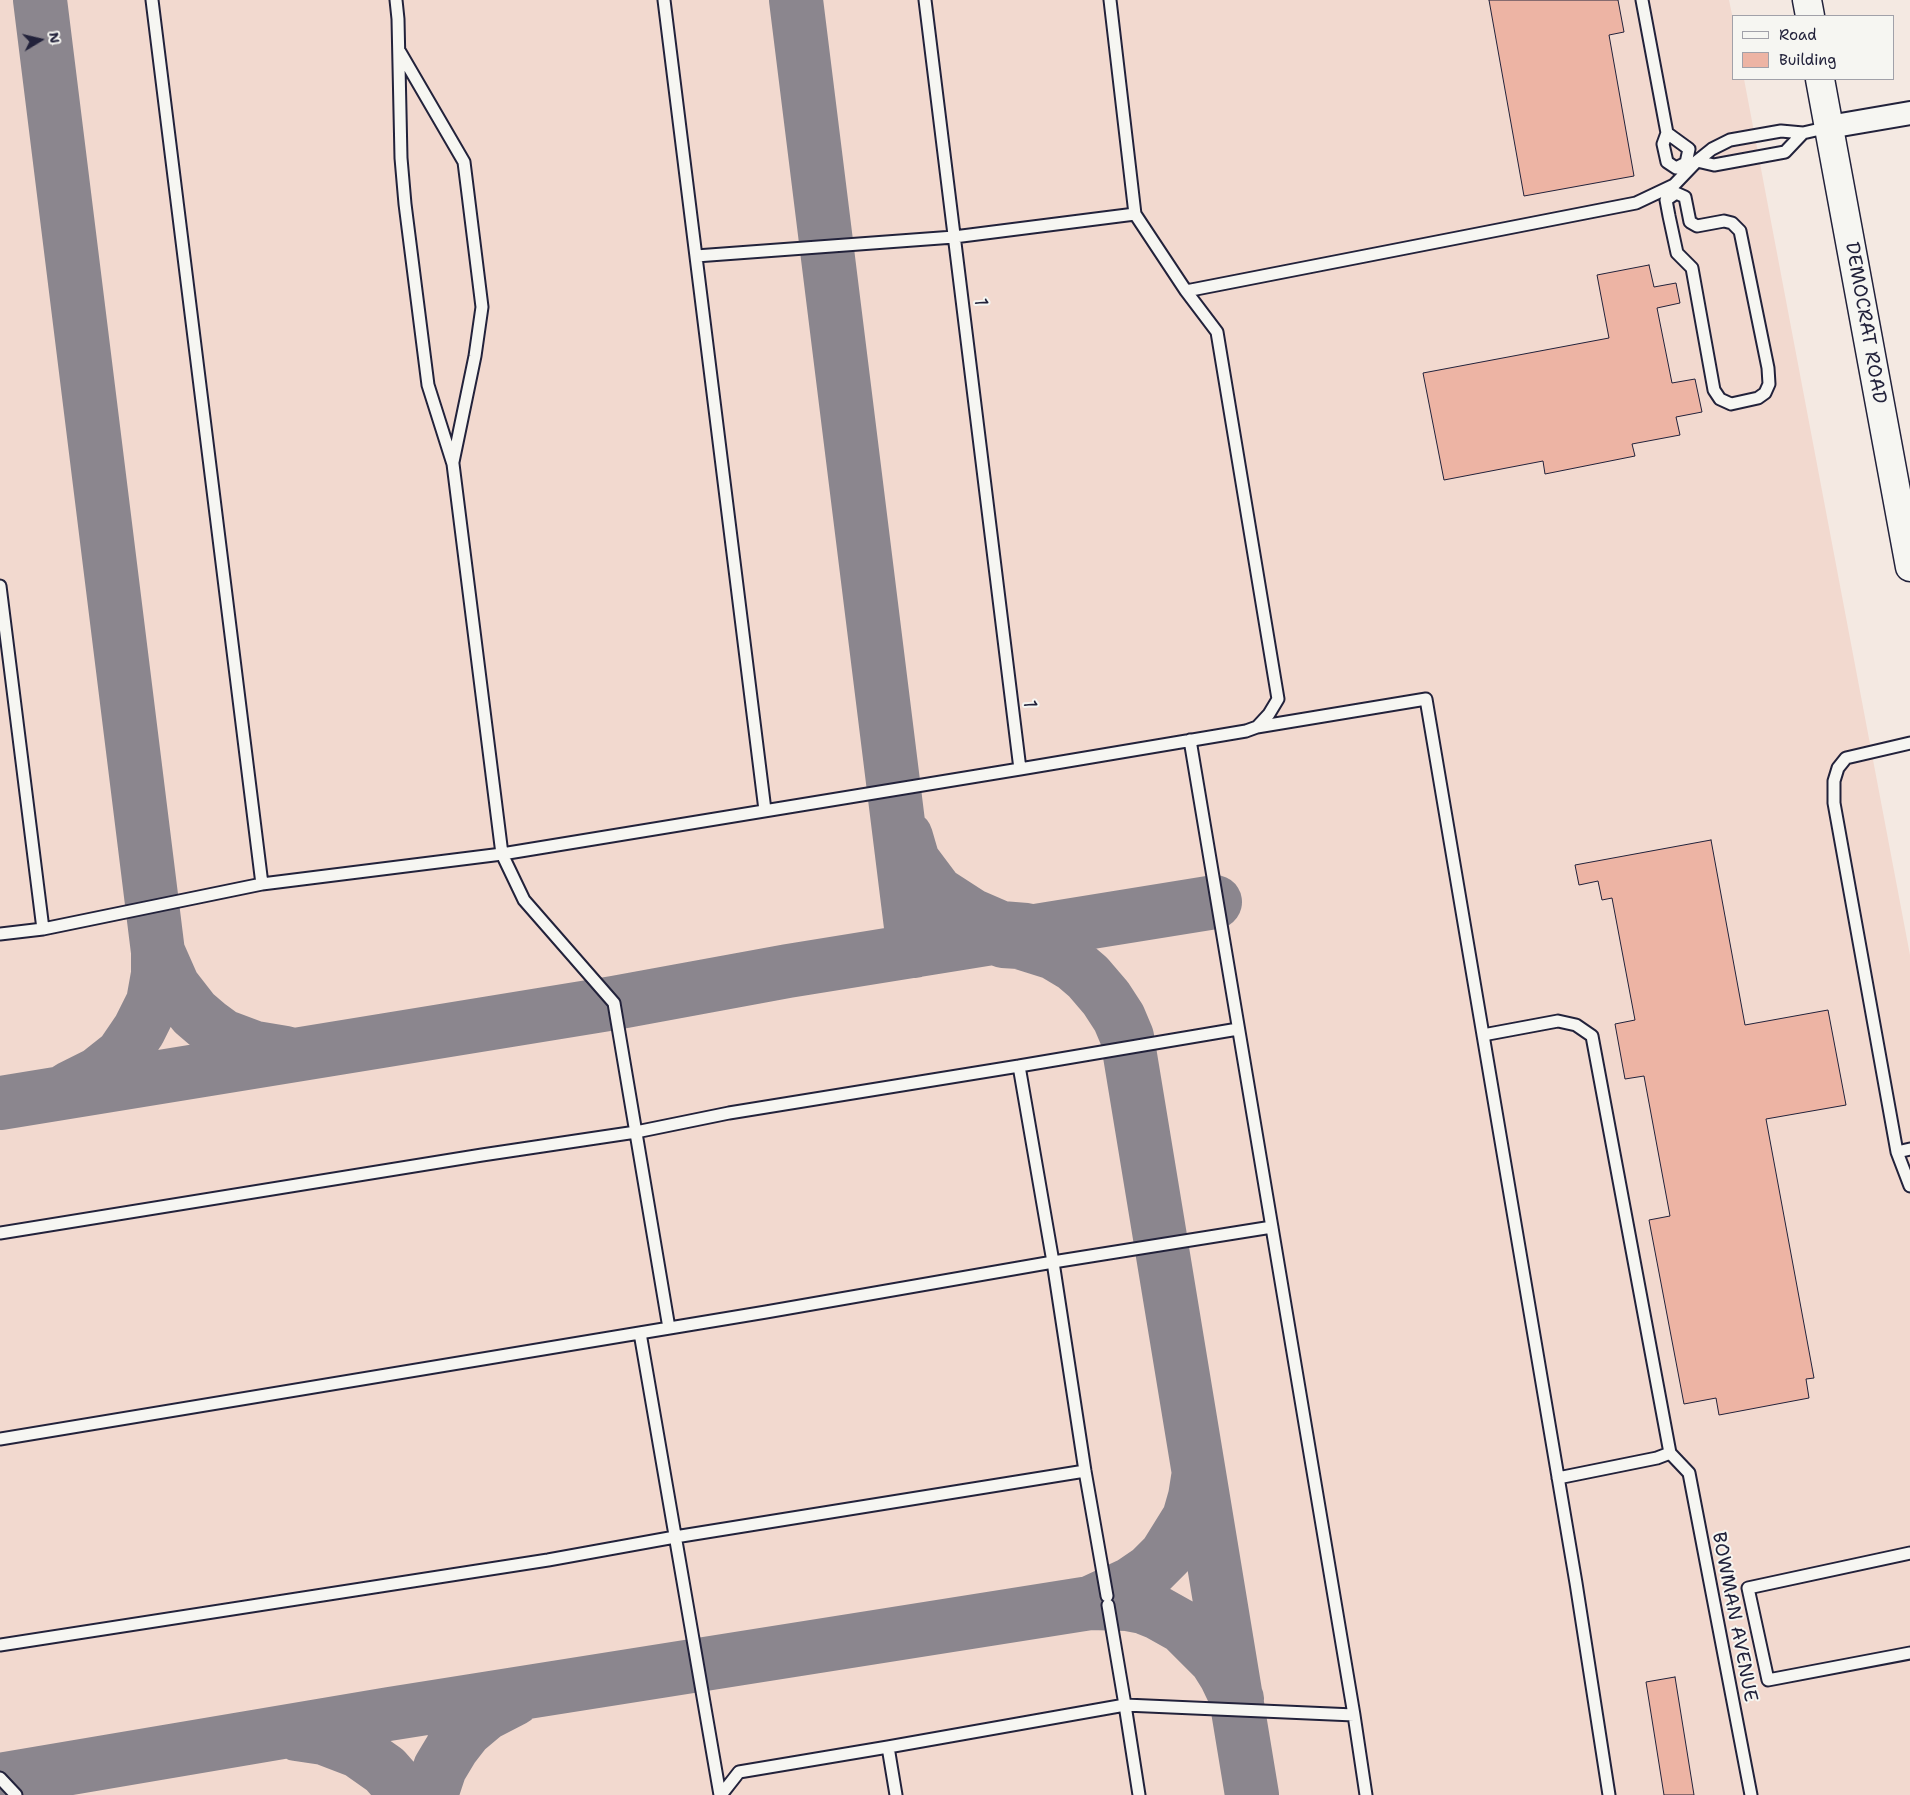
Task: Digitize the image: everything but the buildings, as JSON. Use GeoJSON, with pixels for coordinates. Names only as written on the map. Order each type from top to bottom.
{"type":"FeatureCollection","features":[{"type":"Feature","properties":{"kind":"main road"},"geometry":{"type":"LineString","coordinates":[[1807,0],[1810,15]]}},
{"type":"Feature","properties":{"kind":"main road","name":"DEMOCRAT ROAD"},"geometry":{"type":"LineString","coordinates":[[1820,80],[1910,567]]}},
{"type":"Feature","properties":{"kind":"street"},"geometry":{"type":"LineString","coordinates":[[1829,127],[1910,113]]}},
{"type":"Feature","properties":{"kind":"lane"},"geometry":{"type":"LineString","coordinates":[[152,0],[262,884]]}},
{"type":"Feature","properties":{"kind":"lane"},"geometry":{"type":"LineString","coordinates":[[396,0],[401,158],[428,385],[453,464],[502,854],[524,900],[614,1003],[669,1328]]}},
{"type":"Feature","properties":{"kind":"lane"},"geometry":{"type":"LineString","coordinates":[[664,0],[765,810]]}},
{"type":"Feature","properties":{"kind":"lane","name":"1"},"geometry":{"type":"LineString","coordinates":[[926,0],[1020,769]]}},
{"type":"Feature","properties":{"kind":"lane"},"geometry":{"type":"LineString","coordinates":[[1110,0],[1135,214],[1186,291],[1217,332],[1278,699],[1269,714],[1257,727]]}},
{"type":"Feature","properties":{"kind":"lane"},"geometry":{"type":"LineString","coordinates":[[1642,0],[1667,133],[1662,144],[1667,162],[1676,168],[1692,163],[1712,149],[1730,140],[1781,131],[1803,133],[1829,127]]}},
{"type":"Feature","properties":{"kind":"lane"},"geometry":{"type":"LineString","coordinates":[[399,50],[464,162],[482,307],[475,356],[453,464]]}},
{"type":"Feature","properties":{"kind":"lane"},"geometry":{"type":"LineString","coordinates":[[1667,133],[1689,149],[1692,163],[1666,200],[1676,253],[1692,268],[1714,390],[1720,399],[1731,404],[1758,398],[1765,393],[1768,384],[1768,368],[1740,231],[1732,223],[1724,221],[1697,226],[1690,222],[1685,197],[1675,189]]}},
{"type":"Feature","properties":{"kind":"lane"},"geometry":{"type":"LineString","coordinates":[[1692,163],[1714,165],[1784,152],[1803,133]]}},
{"type":"Feature","properties":{"kind":"lane"},"geometry":{"type":"LineString","coordinates":[[1186,291],[1636,203],[1675,189]]}},
{"type":"Feature","properties":{"kind":"lane"},"geometry":{"type":"LineString","coordinates":[[696,256],[954,237],[1135,214]]}},
{"type":"Feature","properties":{"kind":"lane"},"geometry":{"type":"LineString","coordinates":[[0,586],[43,929]]}},
{"type":"Feature","properties":{"kind":"lane"},"geometry":{"type":"LineString","coordinates":[[0,934],[43,929],[262,884],[502,854],[1426,700],[1558,1478],[1609,1795]]}},
{"type":"Feature","properties":{"kind":"lane"},"geometry":{"type":"LineString","coordinates":[[1190,740],[1366,1795]]}},
{"type":"Feature","properties":{"kind":"lane"},"geometry":{"type":"LineString","coordinates":[[1910,743],[1846,758],[1838,768],[1834,781],[1834,804],[1897,1152],[1910,1186]]}},
{"type":"Feature","properties":{"kind":"lane"},"geometry":{"type":"LineString","coordinates":[[1483,1035],[1558,1022],[1576,1025],[1592,1036],[1670,1453],[1657,1458],[1558,1478]]}},
{"type":"Feature","properties":{"kind":"lane"},"geometry":{"type":"LineString","coordinates":[[0,1233],[473,1156],[636,1132],[729,1114],[1238,1029]]}},
{"type":"Feature","properties":{"kind":"lane"},"geometry":{"type":"LineString","coordinates":[[1019,1066],[1053,1262],[1085,1471],[1139,1795]]}},
{"type":"Feature","properties":{"kind":"lane"},"geometry":{"type":"LineString","coordinates":[[1897,1152],[1910,1150]]}},
{"type":"Feature","properties":{"kind":"lane"},"geometry":{"type":"LineString","coordinates":[[0,1439],[1272,1226]]}},
{"type":"Feature","properties":{"kind":"lane"},"geometry":{"type":"LineString","coordinates":[[640,1333],[720,1795]]}},
{"type":"Feature","properties":{"kind":"lane","name":"BOWMAN AVENUE"},"geometry":{"type":"LineString","coordinates":[[1670,1453],[1688,1474],[1751,1795]]}},
{"type":"Feature","properties":{"kind":"lane"},"geometry":{"type":"LineString","coordinates":[[0,1645],[548,1560],[1085,1471]]}},
{"type":"Feature","properties":{"kind":"lane"},"geometry":{"type":"LineString","coordinates":[[1910,1553],[1748,1588],[1768,1680],[1910,1653]]}},
{"type":"Feature","properties":{"kind":"lane"},"geometry":{"type":"LineString","coordinates":[[720,1795],[740,1772],[1125,1705],[1354,1715]]}},
{"type":"Feature","properties":{"kind":"lane"},"geometry":{"type":"LineString","coordinates":[[888,1747],[896,1795]]}},
{"type":"Feature","properties":{"kind":"lane"},"geometry":{"type":"LineString","coordinates":[[0,1778],[16,1795]]}},
{"type":"Feature","properties":{"kind":"shaded area"},"geometry":{"type":"Polygon","coordinates":[[[0,0],[1729,0],[1732,15],[1732,80],[1744,80],[1910,955],[1910,1795],[0,1795],[0,0]]]}},
{"type":"Feature","properties":{"kind":"taxiway"},"geometry":{"type":"LineString","coordinates":[[40,0],[158,952],[158,974],[153,1002],[139,1030],[122,1055],[98,1074],[70,1088]]}},
{"type":"Feature","properties":{"kind":"taxiway"},"geometry":{"type":"LineString","coordinates":[[796,0],[914,951]]}},
{"type":"Feature","properties":{"kind":"taxiway"},"geometry":{"type":"LineString","coordinates":[[906,837],[913,861],[937,893],[971,915],[1001,928],[1026,930]]}},
{"type":"Feature","properties":{"kind":"taxiway"},"geometry":{"type":"LineString","coordinates":[[0,1103],[614,1003],[788,971],[1215,902]]}},
{"type":"Feature","properties":{"kind":"taxiway"},"geometry":{"type":"LineString","coordinates":[[1003,941],[1019,942],[1054,953],[1074,965],[1088,977],[1106,998],[1119,1018],[1127,1037],[1252,1795]]}},
{"type":"Feature","properties":{"kind":"taxiway"},"geometry":{"type":"LineString","coordinates":[[158,952],[173,986],[194,1013],[208,1025],[223,1036],[255,1048],[285,1053]]}},
{"type":"Feature","properties":{"kind":"taxiway"},"geometry":{"type":"LineString","coordinates":[[1090,1603],[1131,1584],[1150,1571],[1166,1555],[1189,1518],[1198,1478]]}},
{"type":"Feature","properties":{"kind":"taxiway"},"geometry":{"type":"LineString","coordinates":[[0,1780],[389,1714],[1090,1603],[1127,1604],[1143,1607],[1183,1627],[1216,1660],[1237,1699]]}},
{"type":"Feature","properties":{"kind":"taxiway"},"geometry":{"type":"LineString","coordinates":[[431,1795],[440,1768],[466,1730],[485,1714],[514,1699]]}},
{"type":"Feature","properties":{"kind":"taxiway"},"geometry":{"type":"LineString","coordinates":[[297,1734],[324,1738],[358,1751],[385,1770],[407,1795]]}}]}
